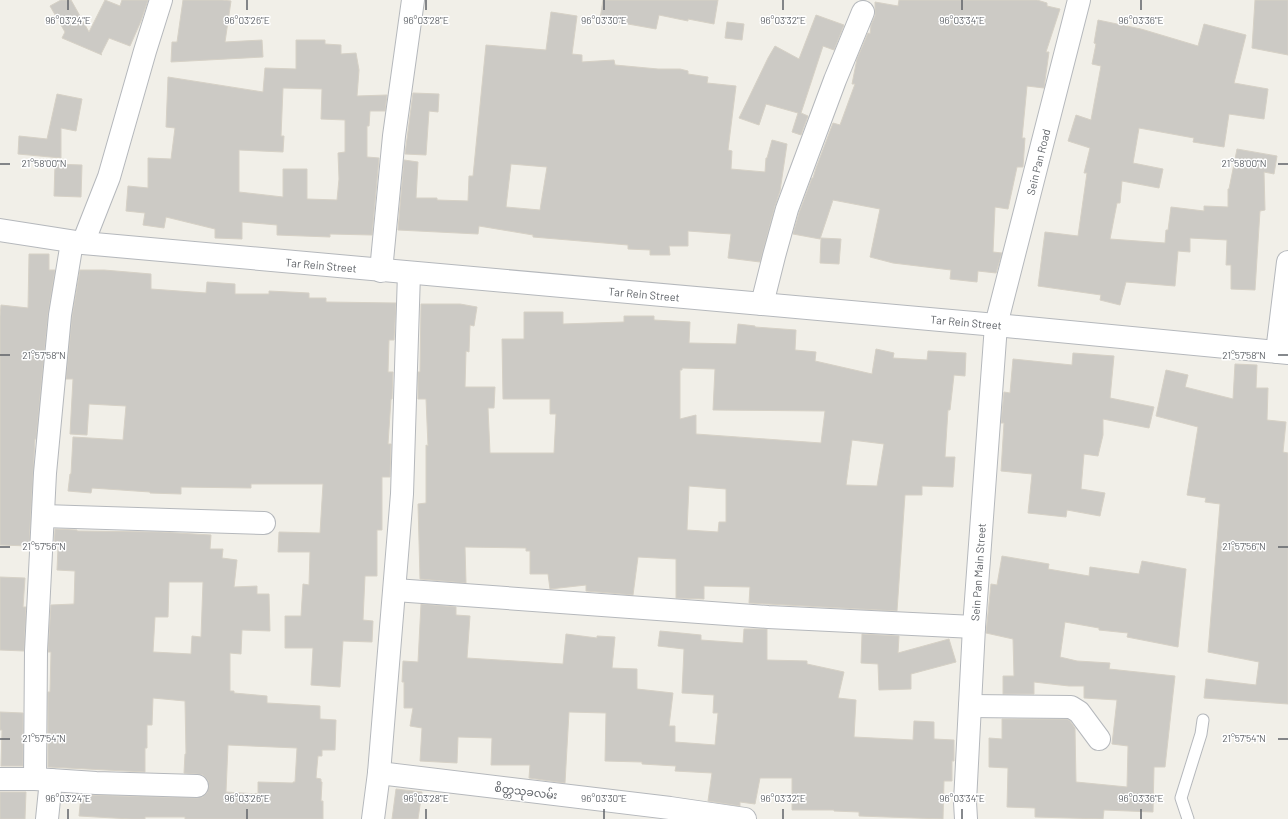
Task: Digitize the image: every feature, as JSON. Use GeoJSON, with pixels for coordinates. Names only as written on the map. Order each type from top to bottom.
{"type":"FeatureCollection","features":[{"type":"Feature","properties":{"kind":"street"},"geometry":{"type":"LineString","coordinates":[[47,819],[43,779],[36,651],[45,473],[60,315],[78,242],[109,177],[161,0]]}},
{"type":"Feature","properties":{"kind":"street"},"geometry":{"type":"LineString","coordinates":[[381,271],[394,136],[413,0]]}},
{"type":"Feature","properties":{"kind":"street","name":"Sein Pan Road"},"geometry":{"type":"LineString","coordinates":[[996,325],[1079,0]]}},
{"type":"Feature","properties":{"kind":"street"},"geometry":{"type":"LineString","coordinates":[[762,304],[787,209],[835,80],[863,12]]}},
{"type":"Feature","properties":{"kind":"street","name":"Tar Rein Street"},"geometry":{"type":"LineString","coordinates":[[0,230],[78,242],[381,271],[996,325],[1282,353]]}},
{"type":"Feature","properties":{"kind":"street"},"geometry":{"type":"LineString","coordinates":[[1282,353],[1288,262]]}},
{"type":"Feature","properties":{"kind":"street"},"geometry":{"type":"LineString","coordinates":[[373,819],[379,773],[402,494],[409,273]]}},
{"type":"Feature","properties":{"kind":"street","name":"Sein Pan Main Street"},"geometry":{"type":"LineString","coordinates":[[966,819],[965,802],[974,627],[996,325]]}},
{"type":"Feature","properties":{"kind":"street"},"geometry":{"type":"LineString","coordinates":[[43,516],[264,523]]}},
{"type":"Feature","properties":{"kind":"street"},"geometry":{"type":"LineString","coordinates":[[395,590],[768,617],[974,627]]}},
{"type":"Feature","properties":{"kind":"street"},"geometry":{"type":"LineString","coordinates":[[970,706],[1072,707],[1079,712],[1099,739]]}},
{"type":"Feature","properties":{"kind":"street","name":"စိတ္တသုခလမ်း"},"geometry":{"type":"LineString","coordinates":[[379,773],[647,812],[745,819]]}},
{"type":"Feature","properties":{"kind":"street"},"geometry":{"type":"LineString","coordinates":[[0,779],[43,779],[96,783],[197,786]]}},
{"type":"Feature","properties":{"kind":"lane"},"geometry":{"type":"LineString","coordinates":[[1188,819],[1181,798],[1201,734],[1203,720]]}},
{"type":"Feature","properties":{"kind":"building"},"geometry":{"type":"Polygon","coordinates":[[[61,0],[71,0],[89,32],[105,0],[120,6],[122,0],[148,0],[130,46],[109,38],[101,54],[102,55],[62,38],[65,32],[50,6],[61,0]]]}},
{"type":"Feature","properties":{"kind":"building"},"geometry":{"type":"Polygon","coordinates":[[[183,0],[231,1],[225,42],[262,40],[263,57],[171,62],[172,42],[177,42],[183,0]]]}},
{"type":"Feature","properties":{"kind":"building"},"geometry":{"type":"Polygon","coordinates":[[[603,0],[718,0],[714,24],[688,19],[688,21],[659,15],[656,29],[600,19],[603,0]]]}},
{"type":"Feature","properties":{"kind":"building"},"geometry":{"type":"Polygon","coordinates":[[[899,0],[1037,0],[1047,3],[1047,6],[1060,9],[1046,52],[1049,52],[1044,88],[1027,86],[1022,138],[1025,138],[1023,167],[1017,167],[1008,209],[995,207],[993,252],[1002,253],[996,273],[978,271],[977,282],[950,279],[951,270],[893,263],[870,257],[880,209],[833,200],[820,239],[793,234],[799,213],[833,123],[840,125],[855,84],[852,84],[857,59],[868,33],[870,34],[871,25],[875,16],[875,2],[898,6],[899,0]]]}},
{"type":"Feature","properties":{"kind":"building"},"geometry":{"type":"Polygon","coordinates":[[[1255,0],[1288,0],[1288,55],[1252,48],[1255,0]]]}},
{"type":"Feature","properties":{"kind":"building"},"geometry":{"type":"Polygon","coordinates":[[[551,12],[577,16],[572,54],[582,55],[582,62],[614,60],[615,65],[658,69],[680,69],[688,71],[688,74],[708,77],[707,83],[736,86],[728,150],[732,151],[731,169],[765,172],[766,158],[772,140],[787,144],[780,191],[760,262],[728,258],[731,234],[688,231],[688,246],[669,246],[670,255],[650,255],[650,250],[628,249],[628,245],[533,237],[533,235],[479,226],[478,234],[398,230],[404,160],[418,162],[416,198],[437,198],[437,200],[468,201],[469,176],[473,176],[486,45],[546,50],[551,12]],[[511,164],[506,207],[540,210],[547,167],[511,164]]]}},
{"type":"Feature","properties":{"kind":"building"},"geometry":{"type":"Polygon","coordinates":[[[816,15],[844,25],[834,50],[823,46],[801,113],[808,116],[801,135],[792,132],[798,113],[766,104],[759,125],[739,118],[775,46],[799,59],[816,15]]]}},
{"type":"Feature","properties":{"kind":"building"},"geometry":{"type":"Polygon","coordinates":[[[1098,20],[1141,29],[1198,46],[1204,24],[1246,35],[1234,83],[1268,89],[1264,119],[1229,114],[1224,147],[1193,142],[1194,138],[1139,128],[1133,163],[1163,169],[1159,188],[1122,181],[1120,203],[1117,203],[1110,239],[1165,243],[1171,207],[1204,211],[1204,206],[1228,207],[1228,189],[1237,149],[1277,156],[1274,174],[1264,172],[1265,210],[1260,211],[1255,290],[1231,289],[1231,265],[1226,265],[1227,240],[1190,238],[1190,252],[1178,251],[1175,286],[1126,282],[1120,305],[1100,300],[1101,295],[1038,286],[1045,232],[1078,236],[1087,173],[1084,173],[1090,148],[1068,141],[1076,115],[1091,120],[1101,66],[1092,64],[1096,44],[1094,43],[1098,20]]]}},
{"type":"Feature","properties":{"kind":"building"},"geometry":{"type":"Polygon","coordinates":[[[727,22],[744,24],[742,40],[725,38],[727,22]]]}},
{"type":"Feature","properties":{"kind":"building"},"geometry":{"type":"Polygon","coordinates":[[[296,40],[325,40],[325,44],[341,45],[341,54],[356,53],[359,70],[357,96],[387,95],[385,111],[370,111],[369,126],[367,126],[367,157],[379,158],[372,235],[330,234],[330,237],[277,235],[277,225],[242,222],[242,239],[215,238],[215,229],[166,217],[164,228],[143,225],[145,213],[126,211],[128,186],[148,188],[148,158],[171,159],[175,128],[166,127],[168,77],[263,92],[265,68],[296,69],[296,40]],[[283,88],[281,136],[284,136],[283,152],[239,150],[239,192],[283,197],[283,169],[307,169],[307,199],[337,200],[339,179],[338,153],[345,152],[345,120],[321,119],[322,89],[283,88]]]}},
{"type":"Feature","properties":{"kind":"building"},"geometry":{"type":"Polygon","coordinates":[[[413,93],[439,94],[438,112],[429,111],[426,155],[405,154],[413,93]]]}},
{"type":"Feature","properties":{"kind":"building"},"geometry":{"type":"Polygon","coordinates":[[[57,94],[82,99],[76,131],[61,128],[61,158],[18,154],[19,136],[47,139],[57,94]]]}},
{"type":"Feature","properties":{"kind":"building"},"geometry":{"type":"Polygon","coordinates":[[[55,164],[82,165],[81,197],[54,196],[55,164]]]}},
{"type":"Feature","properties":{"kind":"building"},"geometry":{"type":"Polygon","coordinates":[[[821,238],[841,239],[839,264],[820,263],[821,238]]]}},
{"type":"Feature","properties":{"kind":"building"},"geometry":{"type":"Polygon","coordinates":[[[29,254],[49,254],[49,270],[55,270],[48,314],[35,439],[29,546],[0,545],[1,305],[28,308],[29,254]]]}},
{"type":"Feature","properties":{"kind":"building"},"geometry":{"type":"Polygon","coordinates":[[[80,270],[104,270],[151,274],[151,289],[206,293],[207,282],[235,284],[235,294],[269,294],[269,291],[309,293],[309,298],[326,298],[326,302],[396,303],[394,340],[389,340],[388,372],[393,372],[388,444],[391,444],[390,477],[382,477],[382,530],[377,530],[377,576],[365,576],[363,620],[373,621],[372,642],[343,641],[340,687],[311,685],[313,648],[285,648],[285,616],[301,616],[303,584],[309,585],[310,552],[278,552],[279,532],[320,533],[323,484],[251,484],[251,488],[181,487],[181,494],[92,488],[91,493],[68,491],[71,474],[73,437],[123,440],[126,406],[89,404],[87,435],[70,434],[73,379],[66,379],[72,317],[80,270]]]}},
{"type":"Feature","properties":{"kind":"building"},"geometry":{"type":"Polygon","coordinates":[[[421,304],[460,304],[477,307],[474,326],[470,325],[469,352],[466,351],[465,387],[495,387],[494,408],[488,408],[490,453],[554,453],[556,414],[550,414],[550,399],[503,399],[502,339],[524,339],[524,312],[563,312],[563,324],[624,322],[624,316],[654,316],[654,320],[690,322],[689,343],[736,344],[738,324],[755,327],[796,330],[795,350],[816,352],[815,361],[872,374],[876,349],[894,353],[893,358],[927,360],[928,351],[966,353],[965,376],[954,375],[950,410],[948,410],[945,457],[955,457],[953,487],[922,486],[922,495],[905,495],[897,611],[749,603],[750,587],[704,586],[704,599],[676,598],[676,559],[638,557],[633,595],[586,591],[586,585],[550,589],[548,574],[530,574],[530,551],[526,551],[526,548],[465,547],[466,583],[420,579],[418,504],[426,503],[426,445],[428,446],[426,399],[418,399],[418,372],[420,372],[421,304]],[[682,368],[682,370],[680,370],[680,419],[696,415],[696,434],[821,443],[825,411],[713,410],[715,369],[682,368]],[[852,440],[846,485],[877,486],[884,444],[852,440]],[[689,486],[687,530],[718,532],[719,522],[726,522],[726,489],[689,486]]]}},
{"type":"Feature","properties":{"kind":"building"},"geometry":{"type":"Polygon","coordinates":[[[1073,353],[1114,356],[1110,398],[1154,407],[1149,428],[1103,419],[1103,435],[1098,456],[1084,454],[1081,489],[1105,493],[1100,516],[1067,510],[1066,517],[1028,513],[1032,474],[1001,471],[1004,423],[1001,423],[1004,392],[1010,393],[1013,359],[1072,365],[1073,353]]]}},
{"type":"Feature","properties":{"kind":"building"},"geometry":{"type":"Polygon","coordinates":[[[1235,364],[1257,365],[1256,388],[1268,388],[1267,420],[1286,422],[1283,452],[1288,453],[1288,704],[1204,698],[1206,679],[1256,685],[1259,662],[1208,652],[1220,504],[1205,502],[1206,498],[1187,495],[1198,427],[1156,416],[1166,370],[1188,375],[1185,387],[1233,399],[1235,364]]]}},
{"type":"Feature","properties":{"kind":"building"},"geometry":{"type":"Polygon","coordinates":[[[55,529],[211,535],[210,549],[223,549],[222,558],[237,560],[234,587],[257,586],[257,594],[269,594],[270,631],[242,630],[241,654],[230,653],[230,691],[234,691],[234,693],[267,696],[267,703],[320,706],[320,719],[336,720],[335,750],[322,750],[322,756],[318,756],[316,778],[321,779],[322,782],[321,801],[323,801],[323,819],[185,819],[185,817],[145,817],[145,819],[131,819],[79,816],[81,795],[197,798],[203,797],[207,793],[209,786],[208,780],[203,775],[184,773],[186,754],[185,701],[153,698],[152,725],[147,725],[145,772],[48,767],[48,692],[50,692],[51,652],[48,652],[51,605],[74,604],[75,571],[57,570],[58,548],[54,547],[55,529]],[[169,582],[168,617],[155,617],[153,652],[191,654],[192,636],[201,637],[203,582],[169,582]],[[228,745],[226,792],[258,794],[258,782],[295,782],[297,748],[228,745]]]}},
{"type":"Feature","properties":{"kind":"building"},"geometry":{"type":"Polygon","coordinates":[[[1002,556],[1049,564],[1048,569],[1089,576],[1090,567],[1139,574],[1142,561],[1186,569],[1178,647],[1127,637],[1128,633],[1099,630],[1099,628],[1065,622],[1060,657],[1077,661],[1110,663],[1109,669],[1175,676],[1165,767],[1154,767],[1153,812],[1104,810],[1103,819],[1035,817],[1035,808],[1007,807],[1008,768],[989,767],[989,738],[1002,739],[1002,719],[1067,719],[1070,721],[1075,728],[1076,782],[1127,787],[1128,746],[1112,744],[1117,700],[1084,698],[1084,686],[1034,682],[1034,694],[1003,694],[1003,676],[1014,676],[1013,639],[986,633],[991,584],[997,585],[1002,556]]]}},
{"type":"Feature","properties":{"kind":"building"},"geometry":{"type":"Polygon","coordinates":[[[0,577],[25,578],[23,607],[26,607],[24,651],[0,650],[0,577]]]}},
{"type":"Feature","properties":{"kind":"building"},"geometry":{"type":"Polygon","coordinates":[[[421,604],[456,607],[456,615],[470,616],[467,658],[563,664],[566,634],[597,638],[597,636],[615,637],[612,668],[637,669],[637,689],[673,693],[669,726],[675,726],[675,742],[715,745],[718,713],[713,713],[714,695],[682,693],[684,649],[658,646],[660,631],[701,635],[701,640],[743,643],[744,629],[767,629],[767,660],[807,661],[807,664],[844,672],[838,698],[856,700],[854,737],[913,740],[914,721],[934,722],[934,739],[954,740],[952,781],[944,781],[943,819],[859,816],[859,812],[834,810],[792,810],[792,778],[760,778],[755,804],[740,802],[740,806],[708,801],[712,773],[675,771],[676,766],[642,764],[642,762],[605,761],[606,713],[569,712],[565,783],[529,778],[530,765],[491,765],[492,738],[458,737],[457,763],[420,761],[422,728],[410,726],[413,708],[404,708],[404,682],[402,682],[403,661],[418,662],[421,604]]]}},
{"type":"Feature","properties":{"kind":"building"},"geometry":{"type":"Polygon","coordinates":[[[862,634],[899,636],[898,653],[949,639],[956,662],[911,674],[911,689],[879,690],[878,664],[861,663],[862,634]]]}},
{"type":"Feature","properties":{"kind":"building"},"geometry":{"type":"Polygon","coordinates":[[[0,712],[23,713],[23,766],[1,766],[2,730],[0,730],[0,712]]]}},
{"type":"Feature","properties":{"kind":"building"},"geometry":{"type":"Polygon","coordinates":[[[396,789],[422,792],[418,819],[392,819],[396,789]]]}},
{"type":"Feature","properties":{"kind":"building"},"geometry":{"type":"Polygon","coordinates":[[[0,792],[26,792],[25,819],[0,819],[0,792]]]}}]}
